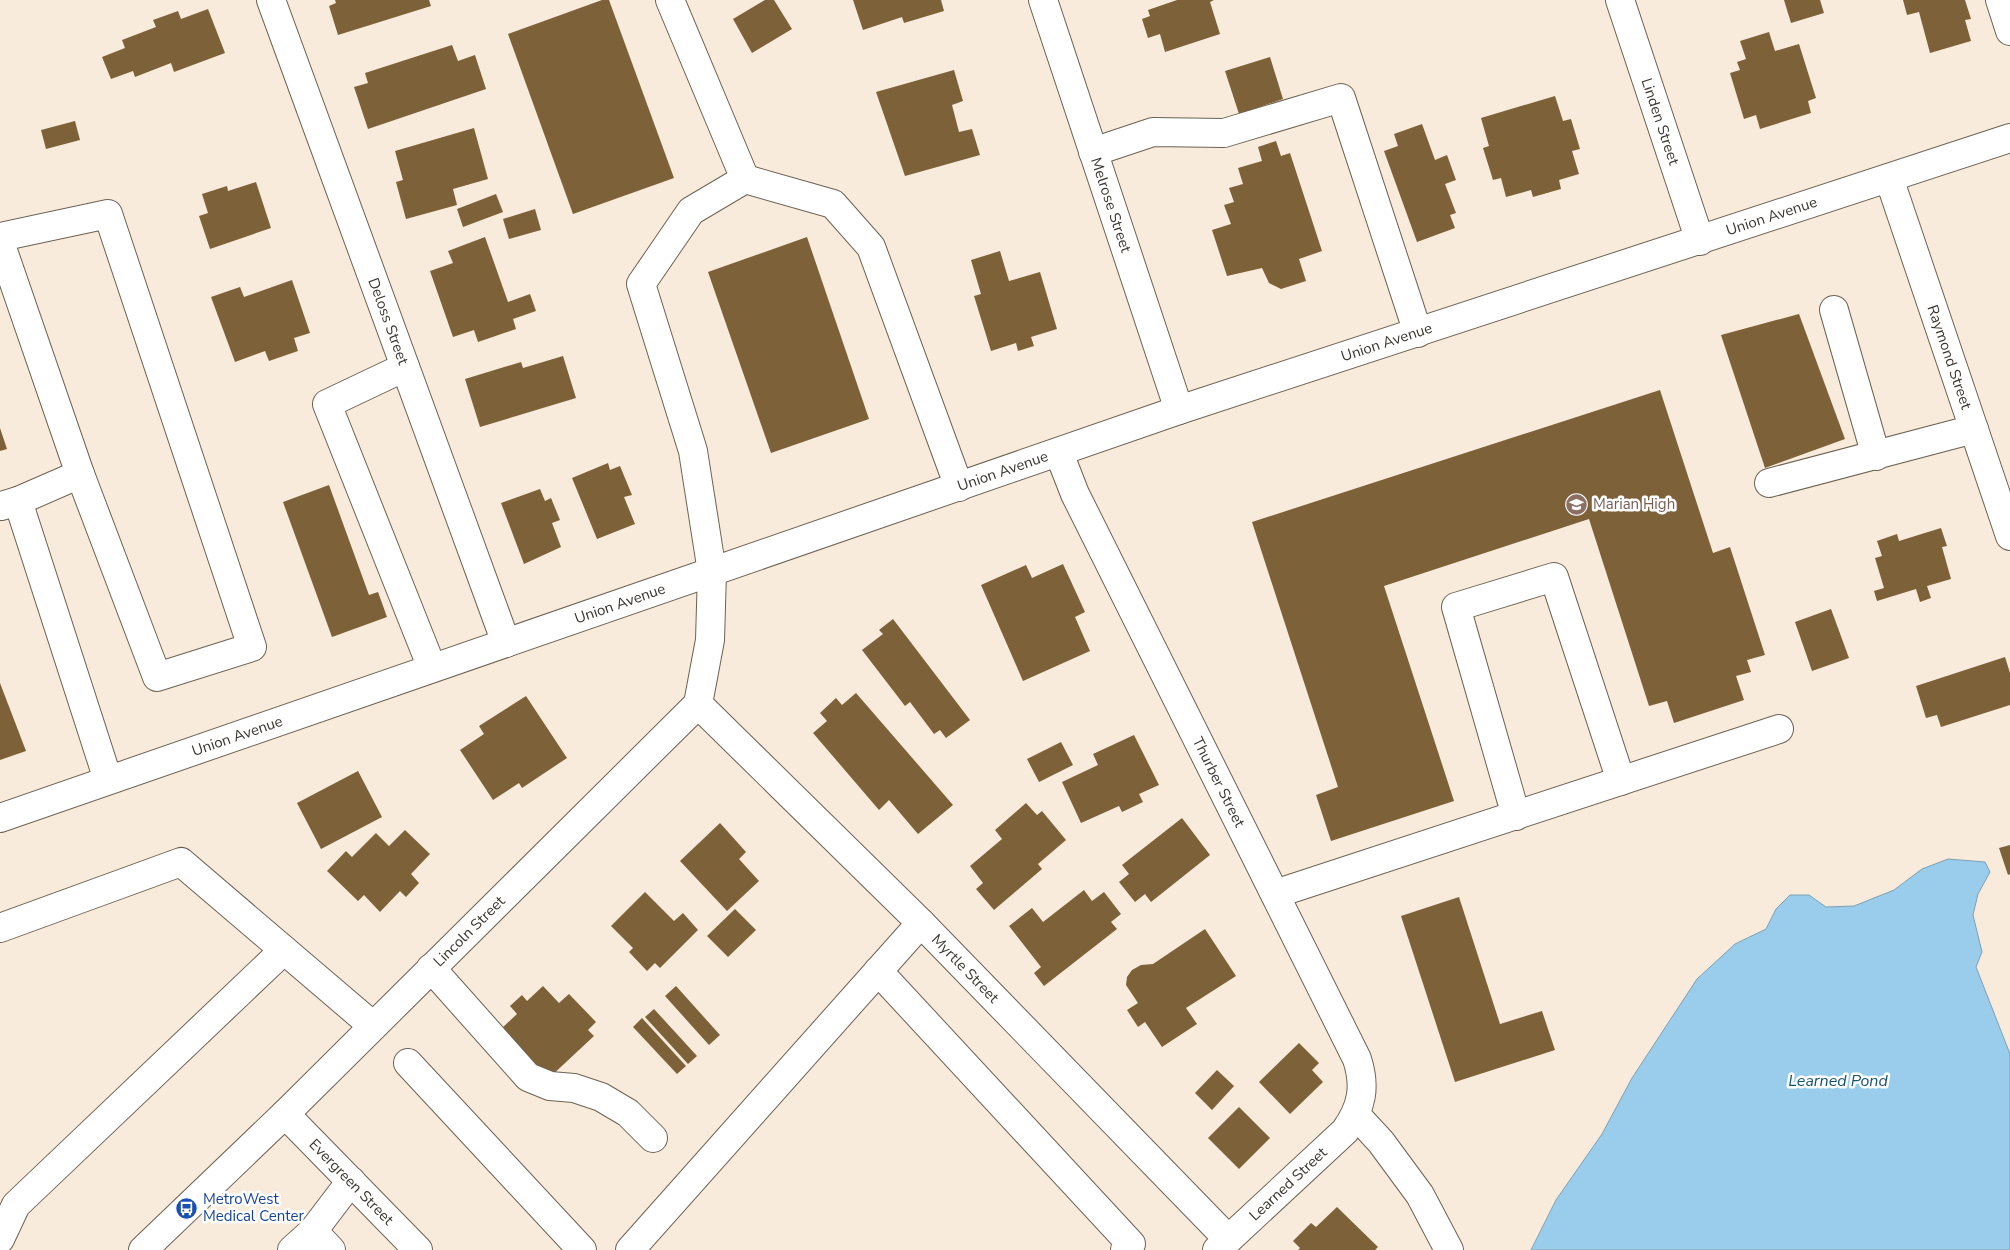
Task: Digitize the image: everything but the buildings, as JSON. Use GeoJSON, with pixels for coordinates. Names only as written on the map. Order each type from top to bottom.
{"type":"FeatureCollection","features":[{"type":"Feature","properties":{"kind":"street","name":"Deloss Street"},"geometry":{"type":"LineString","coordinates":[[272,0],[506,643]]}},
{"type":"Feature","properties":{"kind":"street"},"geometry":{"type":"LineString","coordinates":[[670,0],[745,179]]}},
{"type":"Feature","properties":{"kind":"street","name":"Melrose Street"},"geometry":{"type":"LineString","coordinates":[[1043,0],[1179,410]]}},
{"type":"Feature","properties":{"kind":"street","name":"Linden Street"},"geometry":{"type":"LineString","coordinates":[[1620,0],[1700,241]]}},
{"type":"Feature","properties":{"kind":"street"},"geometry":{"type":"LineString","coordinates":[[2000,0],[2010,31]]}},
{"type":"Feature","properties":{"kind":"street"},"geometry":{"type":"LineString","coordinates":[[1093,152],[1153,132],[1224,133],[1341,98],[1418,332]]}},
{"type":"Feature","properties":{"kind":"street","name":"Union Avenue"},"geometry":{"type":"LineString","coordinates":[[0,818],[1179,410],[2010,138]]}},
{"type":"Feature","properties":{"kind":"street","name":"Raymond Street"},"geometry":{"type":"LineString","coordinates":[[1889,178],[2010,536]]}},
{"type":"Feature","properties":{"kind":"street"},"geometry":{"type":"LineString","coordinates":[[698,704],[710,640],[712,572],[693,451],[641,284],[691,211],[745,179],[833,204],[871,247],[959,487]]}},
{"type":"Feature","properties":{"kind":"street"},"geometry":{"type":"LineString","coordinates":[[0,237],[108,214],[252,647],[158,677],[80,474],[0,242]]}},
{"type":"Feature","properties":{"kind":"street"},"geometry":{"type":"LineString","coordinates":[[1834,310],[1876,456]]}},
{"type":"Feature","properties":{"kind":"street"},"geometry":{"type":"LineString","coordinates":[[405,367],[327,404],[432,668]]}},
{"type":"Feature","properties":{"kind":"street"},"geometry":{"type":"LineString","coordinates":[[1769,483],[1974,430]]}},
{"type":"Feature","properties":{"kind":"street","name":"Thurber Street"},"geometry":{"type":"LineString","coordinates":[[1059,453],[1075,494],[1356,1059],[1362,1075],[1363,1093],[1356,1115]]}},
{"type":"Feature","properties":{"kind":"street"},"geometry":{"type":"LineString","coordinates":[[80,474],[9,504],[108,780]]}},
{"type":"Feature","properties":{"kind":"street"},"geometry":{"type":"LineString","coordinates":[[1516,816],[1456,608],[1554,577],[1621,781]]}},
{"type":"Feature","properties":{"kind":"street","name":"Myrtle Street"},"geometry":{"type":"LineString","coordinates":[[698,704],[921,923],[1222,1245]]}},
{"type":"Feature","properties":{"kind":"street","name":"Lincoln Street"},"geometry":{"type":"LineString","coordinates":[[143,1250],[285,1114],[698,704]]}},
{"type":"Feature","properties":{"kind":"street"},"geometry":{"type":"LineString","coordinates":[[1275,894],[1779,729]]}},
{"type":"Feature","properties":{"kind":"street"},"geometry":{"type":"LineString","coordinates":[[0,928],[180,862],[373,1026]]}},
{"type":"Feature","properties":{"kind":"street"},"geometry":{"type":"LineString","coordinates":[[630,1250],[921,923]]}},
{"type":"Feature","properties":{"kind":"street"},"geometry":{"type":"LineString","coordinates":[[0,1239],[16,1205],[284,950]]}},
{"type":"Feature","properties":{"kind":"street"},"geometry":{"type":"LineString","coordinates":[[431,968],[528,1078],[550,1086],[574,1088],[601,1097],[628,1113],[653,1138]]}},
{"type":"Feature","properties":{"kind":"street"},"geometry":{"type":"LineString","coordinates":[[878,971],[1131,1244],[1125,1250]]}},
{"type":"Feature","properties":{"kind":"street"},"geometry":{"type":"LineString","coordinates":[[408,1063],[582,1250]]}},
{"type":"Feature","properties":{"kind":"street","name":"Evergreen Street"},"geometry":{"type":"LineString","coordinates":[[285,1114],[418,1250]]}},
{"type":"Feature","properties":{"kind":"street"},"geometry":{"type":"LineString","coordinates":[[1356,1115],[1381,1142],[1420,1196],[1449,1250]]}},
{"type":"Feature","properties":{"kind":"street","name":"Learned Street"},"geometry":{"type":"LineString","coordinates":[[1222,1245],[1345,1131],[1356,1115]]}},
{"type":"Feature","properties":{"kind":"street"},"geometry":{"type":"LineString","coordinates":[[292,1250],[322,1240],[351,1181]]}},
{"type":"Feature","properties":{"kind":"water","name":"Learned Pond"},"geometry":{"type":"Polygon","coordinates":[[[1948,859],[1985,862],[1990,872],[1978,894],[1973,915],[1982,952],[1976,967],[2010,1054],[2010,1250],[1531,1250],[1556,1200],[1602,1134],[1632,1078],[1697,979],[1735,944],[1766,929],[1776,909],[1790,895],[1809,895],[1826,907],[1854,906],[1894,890],[1922,869],[1948,859]]]}},
{"type":"Feature","properties":{"kind":"place","name":"Marian High"},"geometry":{"type":"Point","coordinates":[1577,504]}},
{"type":"Feature","properties":{"kind":"place","name":"MetroWest Medical Center"},"geometry":{"type":"Point","coordinates":[187,1208]}}]}
